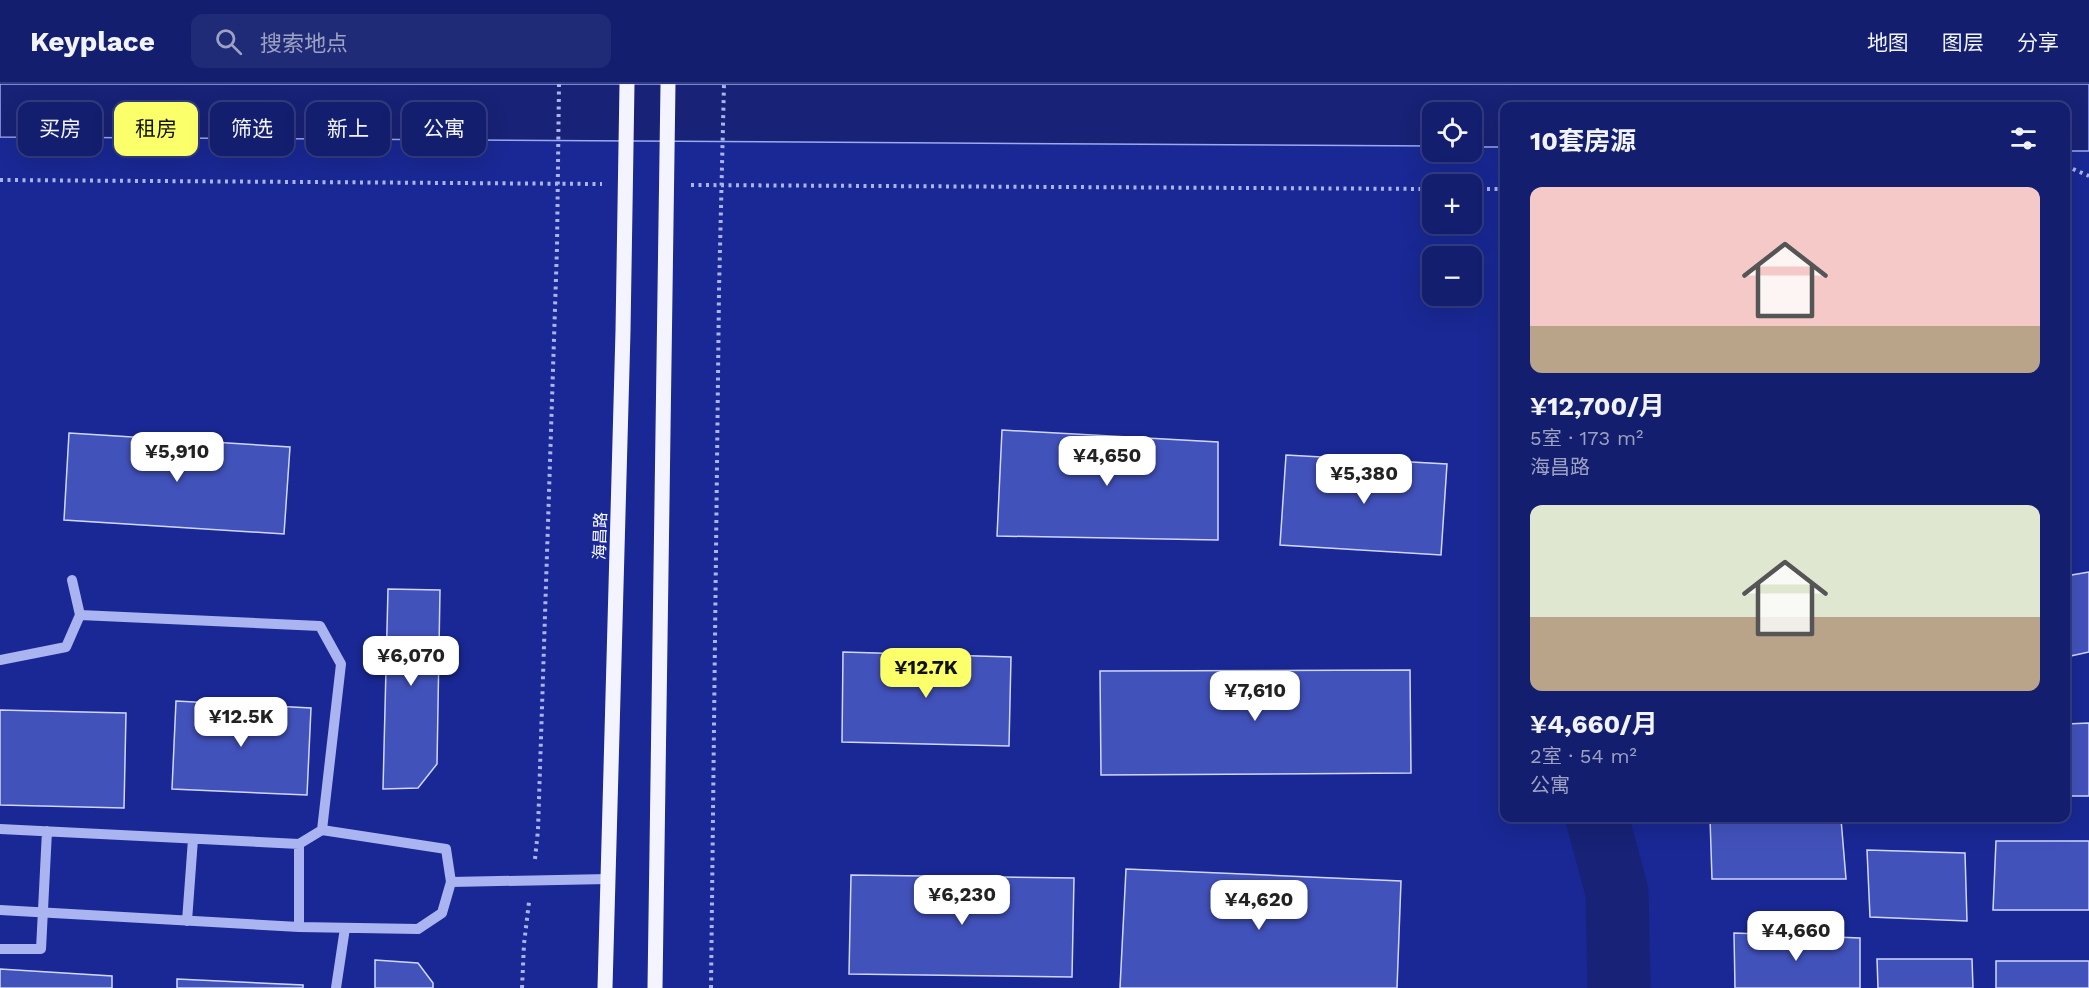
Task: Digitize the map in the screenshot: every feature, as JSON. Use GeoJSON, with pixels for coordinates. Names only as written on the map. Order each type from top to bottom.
{"type":"FeatureCollection","features":[{"type":"Feature","properties":{"kind":"main road","name":"海昌路"},"geometry":{"type":"LineString","coordinates":[[605,988],[623,331],[627,84]]}},
{"type":"Feature","properties":{"kind":"main road"},"geometry":{"type":"LineString","coordinates":[[655,988],[668,84]]}},
{"type":"Feature","properties":{"kind":"lane"},"geometry":{"type":"LineString","coordinates":[[0,660],[66,647],[80,615],[72,580]]}},
{"type":"Feature","properties":{"kind":"lane"},"geometry":{"type":"LineString","coordinates":[[80,615],[320,626],[341,664],[322,830]]}},
{"type":"Feature","properties":{"kind":"lane"},"geometry":{"type":"LineString","coordinates":[[0,829],[299,844],[322,830],[446,849],[451,882],[442,913],[418,929],[299,927],[0,910]]}},
{"type":"Feature","properties":{"kind":"lane"},"geometry":{"type":"LineString","coordinates":[[0,949],[41,949],[47,831]]}},
{"type":"Feature","properties":{"kind":"lane"},"geometry":{"type":"LineString","coordinates":[[187,921],[193,839]]}},
{"type":"Feature","properties":{"kind":"lane"},"geometry":{"type":"LineString","coordinates":[[299,844],[299,927]]}},
{"type":"Feature","properties":{"kind":"lane"},"geometry":{"type":"LineString","coordinates":[[451,882],[608,879]]}},
{"type":"Feature","properties":{"kind":"lane"},"geometry":{"type":"LineString","coordinates":[[336,988],[345,928]]}},
{"type":"Feature","properties":{"kind":"path"},"geometry":{"type":"LineString","coordinates":[[522,988],[524,944],[538,830],[557,247],[559,84]]}},
{"type":"Feature","properties":{"kind":"path"},"geometry":{"type":"LineString","coordinates":[[711,988],[719,290],[724,84]]}},
{"type":"Feature","properties":{"kind":"path"},"geometry":{"type":"LineString","coordinates":[[2070,168],[2089,176]]}},
{"type":"Feature","properties":{"kind":"path"},"geometry":{"type":"LineString","coordinates":[[0,180],[611,184]]}},
{"type":"Feature","properties":{"kind":"path"},"geometry":{"type":"LineString","coordinates":[[683,185],[1422,189]]}},
{"type":"Feature","properties":{"kind":"path"},"geometry":{"type":"LineString","coordinates":[[1482,189],[1500,189]]}},
{"type":"Feature","properties":{"kind":"shaded area"},"geometry":{"type":"Polygon","coordinates":[[[0,84],[2089,84],[2089,151],[2070,151],[2070,102],[1500,102],[1500,147],[1482,147],[1482,102],[1422,102],[1422,146],[486,140],[486,102],[402,102],[402,140],[390,139],[390,102],[306,102],[306,139],[294,139],[294,102],[210,102],[210,138],[198,138],[198,102],[114,102],[114,138],[102,138],[102,102],[18,102],[18,137],[0,137],[0,84]]]}},
{"type":"Feature","properties":{"kind":"building"},"geometry":{"type":"Polygon","coordinates":[[[1002,430],[1218,442],[1218,540],[997,536],[1002,430]]]}},
{"type":"Feature","properties":{"kind":"building"},"geometry":{"type":"Polygon","coordinates":[[[69,433],[290,447],[284,534],[64,520],[69,433]]]}},
{"type":"Feature","properties":{"kind":"building"},"geometry":{"type":"Polygon","coordinates":[[[1286,455],[1447,464],[1441,555],[1280,545],[1286,455]]]}},
{"type":"Feature","properties":{"kind":"building"},"geometry":{"type":"Polygon","coordinates":[[[2089,572],[2089,652],[2070,656],[2070,575],[2089,572]]]}},
{"type":"Feature","properties":{"kind":"building"},"geometry":{"type":"Polygon","coordinates":[[[388,589],[440,590],[437,764],[418,788],[383,789],[388,589]]]}},
{"type":"Feature","properties":{"kind":"building"},"geometry":{"type":"Polygon","coordinates":[[[843,652],[1011,657],[1009,746],[842,742],[843,652]]]}},
{"type":"Feature","properties":{"kind":"building"},"geometry":{"type":"Polygon","coordinates":[[[1410,670],[1411,773],[1101,775],[1100,671],[1410,670]]]}},
{"type":"Feature","properties":{"kind":"building"},"geometry":{"type":"Polygon","coordinates":[[[176,701],[311,708],[307,795],[172,789],[176,701]]]}},
{"type":"Feature","properties":{"kind":"building"},"geometry":{"type":"Polygon","coordinates":[[[0,710],[126,713],[124,808],[0,805],[0,710]]]}},
{"type":"Feature","properties":{"kind":"building"},"geometry":{"type":"Polygon","coordinates":[[[2089,723],[2089,796],[2070,796],[2070,724],[2089,723]]]}},
{"type":"Feature","properties":{"kind":"building"},"geometry":{"type":"Polygon","coordinates":[[[1710,822],[1841,822],[1846,879],[1712,879],[1710,822]]]}},
{"type":"Feature","properties":{"kind":"building"},"geometry":{"type":"Polygon","coordinates":[[[1996,841],[2089,841],[2089,910],[1993,910],[1996,841]]]}},
{"type":"Feature","properties":{"kind":"building"},"geometry":{"type":"Polygon","coordinates":[[[1867,850],[1965,853],[1967,921],[1870,917],[1867,850]]]}},
{"type":"Feature","properties":{"kind":"building"},"geometry":{"type":"Polygon","coordinates":[[[1126,869],[1401,881],[1397,988],[1120,988],[1126,869]]]}},
{"type":"Feature","properties":{"kind":"building"},"geometry":{"type":"Polygon","coordinates":[[[851,875],[1074,878],[1072,977],[849,974],[851,875]]]}},
{"type":"Feature","properties":{"kind":"building"},"geometry":{"type":"Polygon","coordinates":[[[1734,933],[1860,938],[1860,988],[1735,988],[1734,933]]]}},
{"type":"Feature","properties":{"kind":"building"},"geometry":{"type":"Polygon","coordinates":[[[1877,959],[1972,959],[1973,988],[1878,988],[1877,959]]]}},
{"type":"Feature","properties":{"kind":"building"},"geometry":{"type":"Polygon","coordinates":[[[375,960],[418,963],[433,983],[433,988],[375,988],[375,960]]]}},
{"type":"Feature","properties":{"kind":"building"},"geometry":{"type":"Polygon","coordinates":[[[1996,961],[2089,961],[2089,988],[1996,988],[1996,961]]]}},
{"type":"Feature","properties":{"kind":"building"},"geometry":{"type":"Polygon","coordinates":[[[0,969],[112,976],[112,988],[0,988],[0,969]]]}},
{"type":"Feature","properties":{"kind":"building"},"geometry":{"type":"Polygon","coordinates":[[[177,979],[303,985],[303,988],[177,988],[177,979]]]}},
{"type":"Feature","properties":{"kind":"waterway"},"geometry":{"type":"LineString","coordinates":[[1598,822],[1617,892],[1619,988]]}}]}
